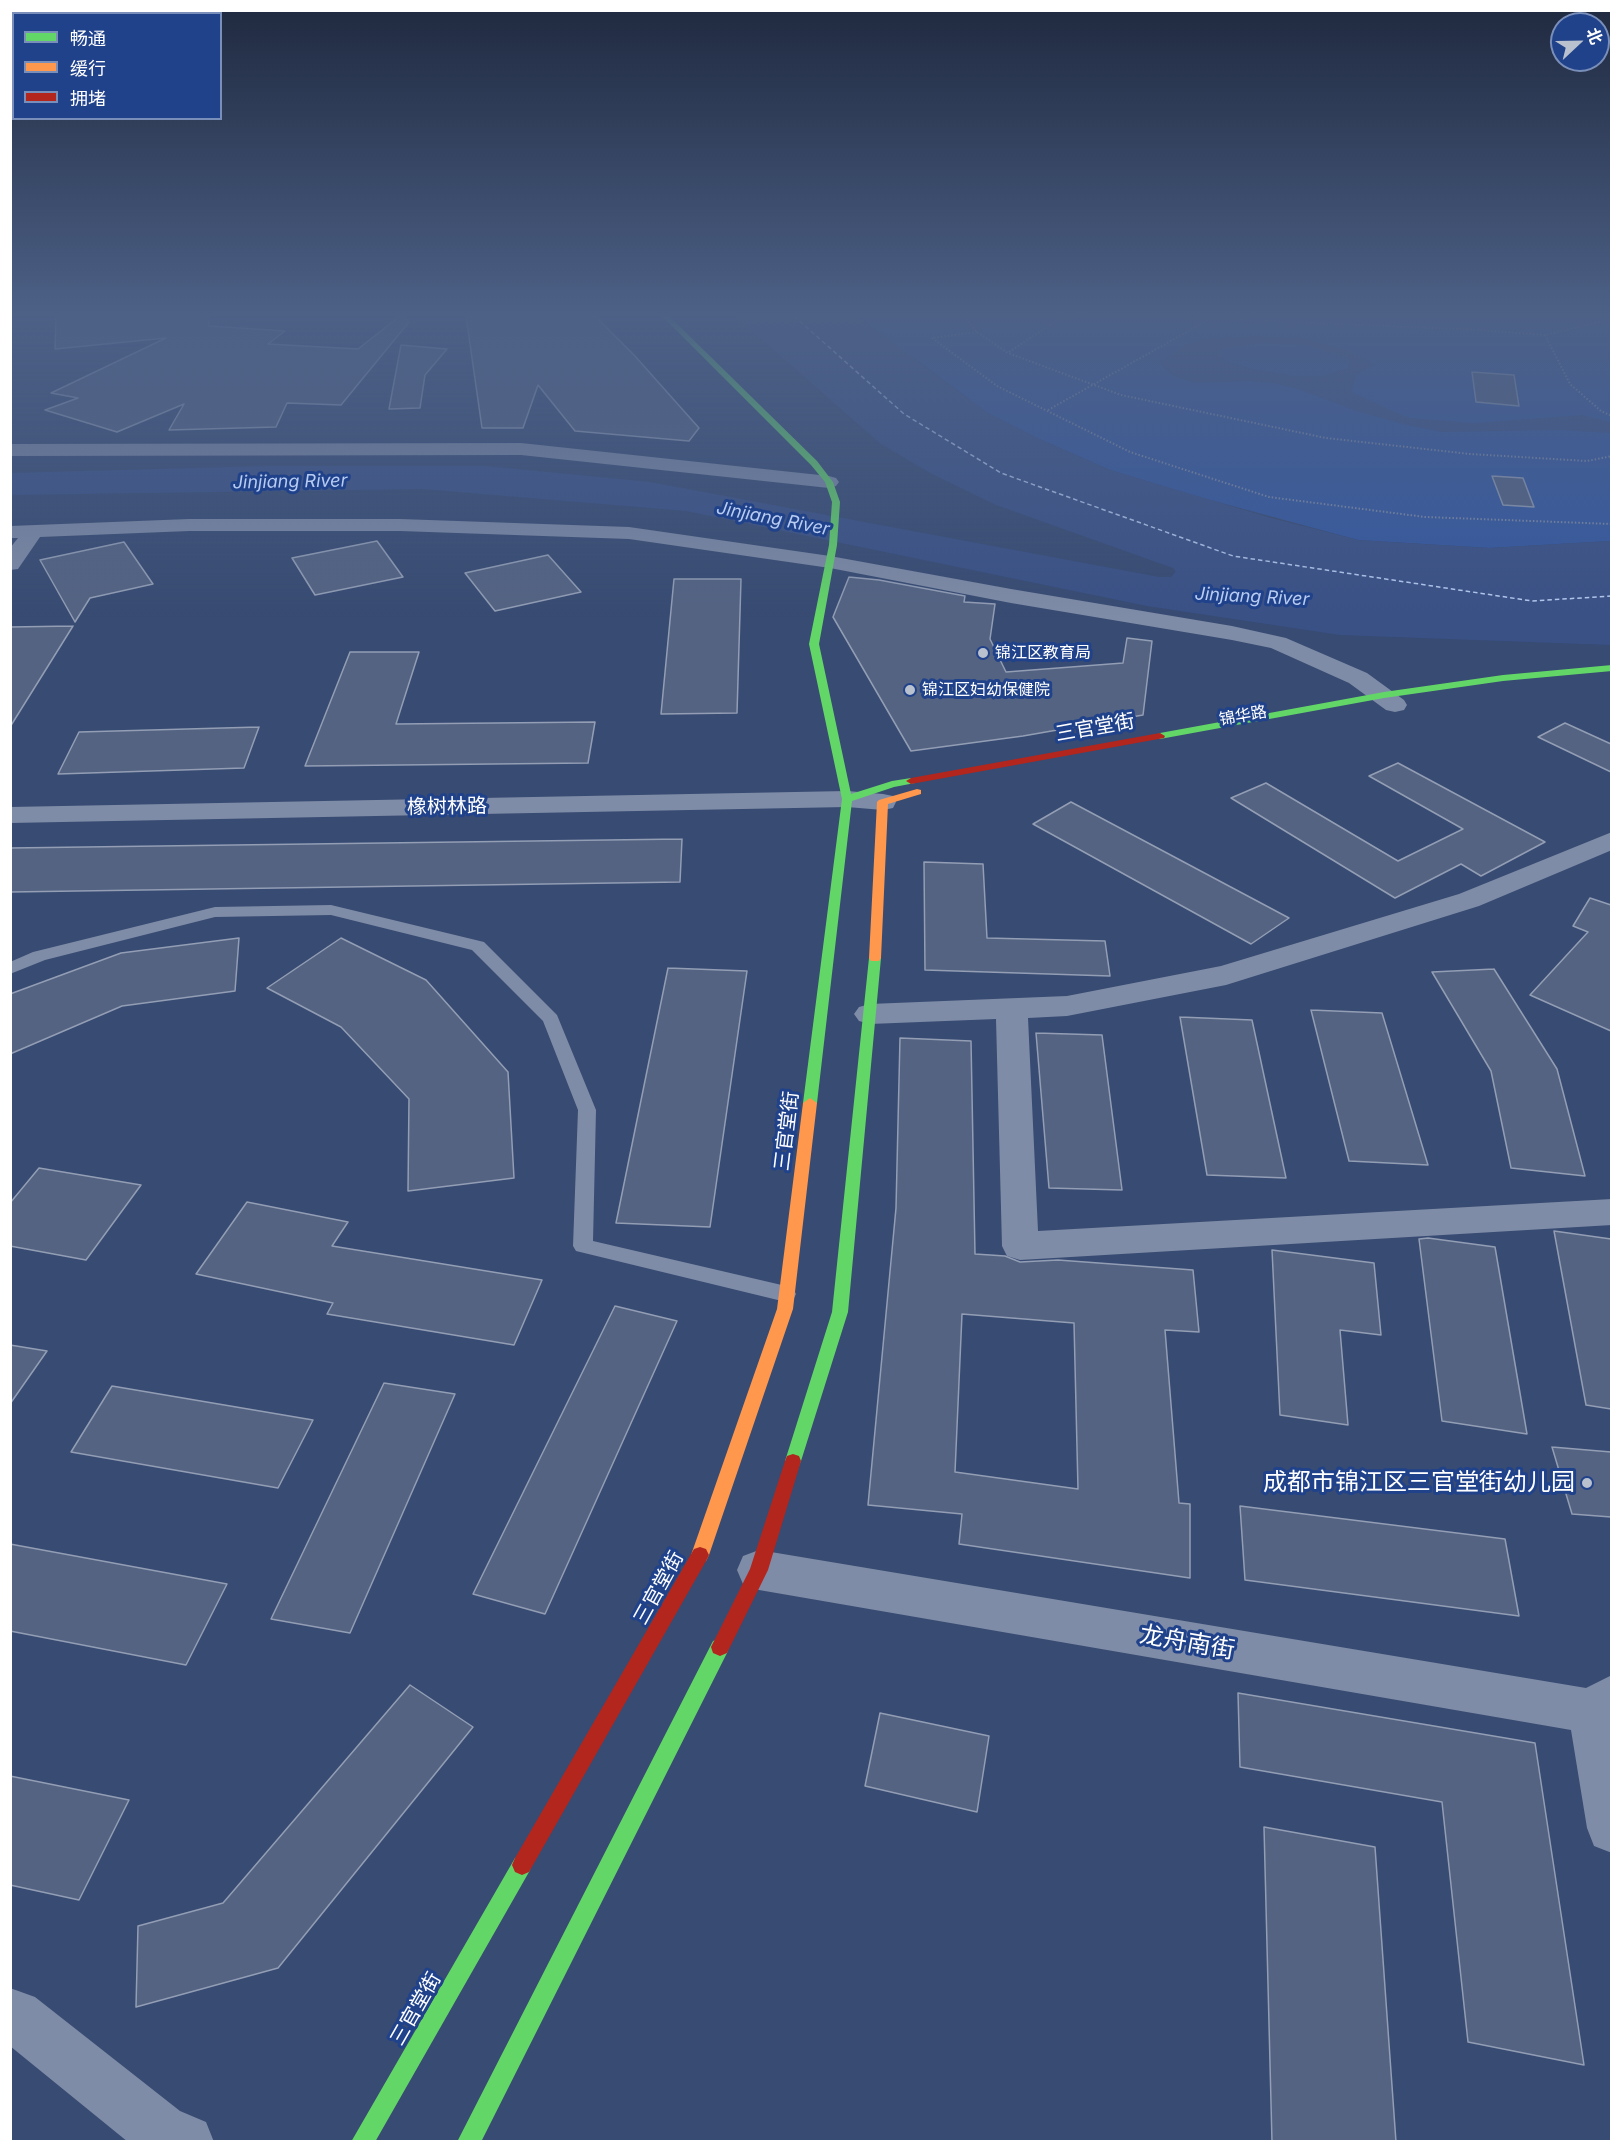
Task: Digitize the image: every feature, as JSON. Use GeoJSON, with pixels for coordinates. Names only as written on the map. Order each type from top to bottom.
{"type":"FeatureCollection","features":[{"type":"Feature","properties":{"kind":"main road"},"geometry":{"type":"LineString","coordinates":[[767,416],[814,463],[829,482],[836,502],[831,553],[814,644],[847,799]]}},
{"type":"Feature","properties":{"kind":"main road","name":"三官堂街"},"geometry":{"type":"LineString","coordinates":[[362,2142],[698,1561],[785,1309],[847,799],[892,784],[1390,700],[1503,678],[1611,668]]}},
{"type":"Feature","properties":{"kind":"main road","name":"锦华路"},"geometry":{"type":"LineString","coordinates":[[883,802],[906,794],[1390,700],[1611,680]]}},
{"type":"Feature","properties":{"kind":"main road"},"geometry":{"type":"LineString","coordinates":[[468,2142],[759,1570],[840,1312],[874,983],[883,802]]}},
{"type":"Feature","properties":{"kind":"street"},"geometry":{"type":"LineString","coordinates":[[10,450],[521,448],[829,482]]}},
{"type":"Feature","properties":{"kind":"street"},"geometry":{"type":"LineString","coordinates":[[10,532],[189,525],[458,527],[629,533],[831,553],[1011,596],[1232,633],[1278,643],[1348,673],[1390,700]]}},
{"type":"Feature","properties":{"kind":"street"},"geometry":{"type":"LineString","coordinates":[[10,564],[33,532]]}},
{"type":"Feature","properties":{"kind":"street","name":"橡树林路"},"geometry":{"type":"LineString","coordinates":[[10,815],[847,799],[883,802]]}},
{"type":"Feature","properties":{"kind":"street"},"geometry":{"type":"LineString","coordinates":[[870,1014],[1067,1006],[1226,975],[1469,900],[1611,840]]}},
{"type":"Feature","properties":{"kind":"street"},"geometry":{"type":"LineString","coordinates":[[1012,1008],[1020,1246],[1611,1212]]}},
{"type":"Feature","properties":{"kind":"street","name":"龙舟南街"},"geometry":{"type":"LineString","coordinates":[[759,1570],[1601,1704]]}},
{"type":"Feature","properties":{"kind":"street"},"geometry":{"type":"LineString","coordinates":[[1601,1704],[1611,1828]]}},
{"type":"Feature","properties":{"kind":"street"},"geometry":{"type":"LineString","coordinates":[[10,2015],[16,2016],[161,2132],[186,2142]]}},
{"type":"Feature","properties":{"kind":"lane"},"geometry":{"type":"LineString","coordinates":[[10,969],[39,956],[215,912],[331,910],[478,946],[551,1019],[587,1110],[583,1246],[786,1294]]}},
{"type":"Feature","properties":{"kind":"path"},"geometry":{"type":"LineString","coordinates":[[1060,416],[1130,452],[1269,497],[1425,517],[1611,524]]}},
{"type":"Feature","properties":{"kind":"path"},"geometry":{"type":"LineString","coordinates":[[1223,416],[1326,438],[1470,454],[1587,461],[1611,456]]}},
{"type":"Feature","properties":{"kind":"shaded area"},"geometry":{"type":"Polygon","coordinates":[[[995,416],[1611,416],[1611,541],[1489,548],[1358,540],[1110,470],[995,416]]]}},
{"type":"Feature","properties":{"kind":"water","name":"Jinjiang River"},"geometry":{"type":"Polygon","coordinates":[[[850,416],[995,416],[1110,470],[1271,518],[1358,540],[1489,548],[1611,541],[1611,645],[1340,635],[1147,606],[686,511],[422,489],[11,495],[10,473],[264,466],[487,466],[650,482],[1159,577],[1171,577],[1176,571],[996,505],[930,473],[881,444],[850,416]]]}},
{"type":"Feature","properties":{"kind":"water"},"geometry":{"type":"Polygon","coordinates":[[[1376,416],[1405,416],[1475,423],[1588,416],[1611,422],[1611,433],[1561,430],[1442,432],[1376,416]]]}},
{"type":"Feature","properties":{"kind":"building"},"geometry":{"type":"Polygon","coordinates":[[[66,416],[154,416],[117,432],[66,416]]]}},
{"type":"Feature","properties":{"kind":"building"},"geometry":{"type":"Polygon","coordinates":[[[177,416],[281,416],[276,427],[169,430],[177,416]]]}},
{"type":"Feature","properties":{"kind":"building"},"geometry":{"type":"Polygon","coordinates":[[[480,416],[527,416],[523,428],[482,428],[480,416]]]}},
{"type":"Feature","properties":{"kind":"building"},"geometry":{"type":"Polygon","coordinates":[[[563,416],[689,416],[699,428],[689,441],[575,431],[563,416]]]}},
{"type":"Feature","properties":{"kind":"building"},"geometry":{"type":"Polygon","coordinates":[[[1492,476],[1523,478],[1534,507],[1503,505],[1492,476]]]}},
{"type":"Feature","properties":{"kind":"building"},"geometry":{"type":"Polygon","coordinates":[[[377,541],[403,577],[315,595],[292,558],[377,541]]]}},
{"type":"Feature","properties":{"kind":"building"},"geometry":{"type":"Polygon","coordinates":[[[124,542],[153,584],[90,598],[75,622],[40,560],[124,542]]]}},
{"type":"Feature","properties":{"kind":"building"},"geometry":{"type":"Polygon","coordinates":[[[548,555],[581,592],[495,611],[465,573],[548,555]]]}},
{"type":"Feature","properties":{"kind":"building"},"geometry":{"type":"Polygon","coordinates":[[[849,577],[879,580],[965,596],[964,602],[995,604],[990,639],[1006,672],[1123,663],[1127,638],[1152,641],[1143,715],[1023,736],[911,751],[833,617],[849,577]]]}},
{"type":"Feature","properties":{"kind":"building"},"geometry":{"type":"Polygon","coordinates":[[[674,579],[741,579],[737,713],[661,714],[674,579]]]}},
{"type":"Feature","properties":{"kind":"building"},"geometry":{"type":"Polygon","coordinates":[[[73,626],[10,727],[10,627],[73,626]]]}},
{"type":"Feature","properties":{"kind":"building"},"geometry":{"type":"Polygon","coordinates":[[[350,652],[419,652],[396,724],[595,722],[588,763],[305,766],[350,652]]]}},
{"type":"Feature","properties":{"kind":"building"},"geometry":{"type":"Polygon","coordinates":[[[1565,723],[1611,744],[1611,772],[1538,737],[1565,723]]]}},
{"type":"Feature","properties":{"kind":"building"},"geometry":{"type":"Polygon","coordinates":[[[259,727],[244,768],[58,774],[79,732],[259,727]]]}},
{"type":"Feature","properties":{"kind":"building"},"geometry":{"type":"Polygon","coordinates":[[[1398,763],[1545,842],[1481,876],[1461,864],[1395,898],[1231,798],[1266,783],[1398,861],[1463,829],[1369,776],[1398,763]]]}},
{"type":"Feature","properties":{"kind":"building"},"geometry":{"type":"Polygon","coordinates":[[[1071,802],[1289,918],[1251,944],[1033,824],[1071,802]]]}},
{"type":"Feature","properties":{"kind":"building"},"geometry":{"type":"Polygon","coordinates":[[[682,839],[680,882],[10,892],[10,848],[682,839]]]}},
{"type":"Feature","properties":{"kind":"building"},"geometry":{"type":"Polygon","coordinates":[[[924,862],[983,864],[987,938],[1105,941],[1110,976],[925,970],[924,862]]]}},
{"type":"Feature","properties":{"kind":"building"},"geometry":{"type":"Polygon","coordinates":[[[1590,898],[1611,905],[1611,1031],[1530,995],[1588,932],[1573,926],[1590,898]]]}},
{"type":"Feature","properties":{"kind":"building"},"geometry":{"type":"Polygon","coordinates":[[[239,938],[235,991],[122,1006],[10,1054],[10,994],[121,953],[239,938]]]}},
{"type":"Feature","properties":{"kind":"building"},"geometry":{"type":"Polygon","coordinates":[[[341,938],[426,980],[508,1072],[514,1178],[408,1191],[409,1099],[341,1027],[267,988],[341,938]]]}},
{"type":"Feature","properties":{"kind":"building"},"geometry":{"type":"Polygon","coordinates":[[[668,968],[747,971],[710,1227],[616,1223],[668,968]]]}},
{"type":"Feature","properties":{"kind":"building"},"geometry":{"type":"Polygon","coordinates":[[[1494,969],[1557,1069],[1585,1176],[1511,1168],[1491,1071],[1432,972],[1494,969]]]}},
{"type":"Feature","properties":{"kind":"building"},"geometry":{"type":"Polygon","coordinates":[[[1311,1010],[1382,1013],[1428,1165],[1349,1161],[1311,1010]]]}},
{"type":"Feature","properties":{"kind":"building"},"geometry":{"type":"Polygon","coordinates":[[[1180,1017],[1252,1020],[1286,1178],[1207,1175],[1180,1017]]]}},
{"type":"Feature","properties":{"kind":"building"},"geometry":{"type":"Polygon","coordinates":[[[1036,1033],[1102,1035],[1122,1190],[1049,1188],[1036,1033]]]}},
{"type":"Feature","properties":{"kind":"building"},"geometry":{"type":"Polygon","coordinates":[[[900,1038],[971,1041],[975,1254],[1005,1256],[1020,1262],[1058,1260],[1193,1270],[1199,1332],[1165,1330],[1179,1503],[1190,1504],[1190,1578],[959,1544],[962,1514],[868,1505],[896,1208],[900,1038]],[[962,1314],[955,1472],[1078,1489],[1074,1323],[962,1314]]]}},
{"type":"Feature","properties":{"kind":"building"},"geometry":{"type":"Polygon","coordinates":[[[39,1168],[141,1185],[86,1260],[10,1246],[10,1203],[39,1168]]]}},
{"type":"Feature","properties":{"kind":"building"},"geometry":{"type":"Polygon","coordinates":[[[247,1202],[348,1222],[332,1246],[542,1280],[514,1345],[327,1314],[333,1303],[196,1274],[247,1202]]]}},
{"type":"Feature","properties":{"kind":"building"},"geometry":{"type":"Polygon","coordinates":[[[1554,1231],[1611,1239],[1611,1409],[1586,1405],[1554,1231]]]}},
{"type":"Feature","properties":{"kind":"building"},"geometry":{"type":"Polygon","coordinates":[[[1428,1238],[1495,1247],[1527,1434],[1442,1421],[1419,1239],[1428,1238]]]}},
{"type":"Feature","properties":{"kind":"building"},"geometry":{"type":"Polygon","coordinates":[[[1272,1250],[1374,1263],[1381,1335],[1340,1330],[1348,1425],[1280,1415],[1272,1250]]]}},
{"type":"Feature","properties":{"kind":"building"},"geometry":{"type":"Polygon","coordinates":[[[615,1306],[677,1321],[545,1614],[473,1594],[615,1306]]]}},
{"type":"Feature","properties":{"kind":"building"},"geometry":{"type":"Polygon","coordinates":[[[10,1345],[47,1351],[10,1404],[10,1345]]]}},
{"type":"Feature","properties":{"kind":"building"},"geometry":{"type":"Polygon","coordinates":[[[384,1383],[455,1394],[350,1633],[271,1619],[384,1383]]]}},
{"type":"Feature","properties":{"kind":"building"},"geometry":{"type":"Polygon","coordinates":[[[112,1386],[313,1420],[278,1488],[71,1452],[112,1386]]]}},
{"type":"Feature","properties":{"kind":"building","name":"成都市锦江区三官堂街幼儿园"},"geometry":{"type":"Polygon","coordinates":[[[1552,1447],[1611,1452],[1611,1517],[1572,1514],[1552,1447]]]}},
{"type":"Feature","properties":{"kind":"building"},"geometry":{"type":"Polygon","coordinates":[[[1240,1506],[1505,1539],[1519,1616],[1245,1580],[1240,1506]]]}},
{"type":"Feature","properties":{"kind":"building"},"geometry":{"type":"Polygon","coordinates":[[[10,1544],[227,1584],[186,1665],[10,1631],[10,1544]]]}},
{"type":"Feature","properties":{"kind":"building"},"geometry":{"type":"Polygon","coordinates":[[[410,1685],[473,1727],[278,1968],[136,2007],[138,1926],[223,1903],[410,1685]]]}},
{"type":"Feature","properties":{"kind":"building"},"geometry":{"type":"Polygon","coordinates":[[[1238,1693],[1535,1743],[1584,2065],[1468,2042],[1442,1802],[1240,1767],[1238,1693]]]}},
{"type":"Feature","properties":{"kind":"building"},"geometry":{"type":"Polygon","coordinates":[[[880,1713],[989,1736],[977,1812],[865,1786],[880,1713]]]}},
{"type":"Feature","properties":{"kind":"building"},"geometry":{"type":"Polygon","coordinates":[[[10,1776],[129,1800],[79,1900],[10,1885],[10,1776]]]}},
{"type":"Feature","properties":{"kind":"building"},"geometry":{"type":"Polygon","coordinates":[[[1264,1827],[1375,1847],[1396,2142],[1272,2142],[1264,1827]]]}},
{"type":"Feature","properties":{"kind":"ferry route"},"geometry":{"type":"LineString","coordinates":[[908,416],[1001,473],[1233,556],[1532,601],[1612,596]]}},
{"type":"Feature","properties":{"kind":"traffic: fast"},"geometry":{"type":"LineString","coordinates":[[767,416],[814,463],[829,482],[836,502],[833,545],[814,644],[847,799]]}},
{"type":"Feature","properties":{"kind":"traffic: fast"},"geometry":{"type":"LineString","coordinates":[[1160,736],[1384,695],[1503,678],[1612,668]]}},
{"type":"Feature","properties":{"kind":"traffic: fast"},"geometry":{"type":"LineString","coordinates":[[810,1103],[847,799],[892,784],[911,781]]}},
{"type":"Feature","properties":{"kind":"traffic: fast"},"geometry":{"type":"LineString","coordinates":[[793,1461],[840,1312],[875,958]]}},
{"type":"Feature","properties":{"kind":"traffic: fast"},"geometry":{"type":"LineString","coordinates":[[468,2142],[720,1647]]}},
{"type":"Feature","properties":{"kind":"traffic: fast"},"geometry":{"type":"LineString","coordinates":[[362,2142],[522,1865]]}},
{"type":"Feature","properties":{"kind":"traffic: slow"},"geometry":{"type":"LineString","coordinates":[[875,958],[883,802],[917,792]]}},
{"type":"Feature","properties":{"kind":"traffic: slow"},"geometry":{"type":"LineString","coordinates":[[700,1555],[785,1309],[810,1103]]}},
{"type":"Feature","properties":{"kind":"traffic: jam"},"geometry":{"type":"LineString","coordinates":[[911,781],[1160,736]]}},
{"type":"Feature","properties":{"kind":"traffic: jam"},"geometry":{"type":"LineString","coordinates":[[720,1647],[759,1570],[793,1461]]}},
{"type":"Feature","properties":{"kind":"traffic: jam"},"geometry":{"type":"LineString","coordinates":[[522,1865],[700,1555]]}},
{"type":"Feature","properties":{"kind":"place","name":"锦江区教育局"},"geometry":{"type":"Point","coordinates":[983,653]}},
{"type":"Feature","properties":{"kind":"place","name":"锦江区妇幼保健院"},"geometry":{"type":"Point","coordinates":[910,690]}},
{"type":"Feature","properties":{"kind":"place","name":"成都市锦江区三官堂街幼儿园"},"geometry":{"type":"Point","coordinates":[1587,1483]}}]}
